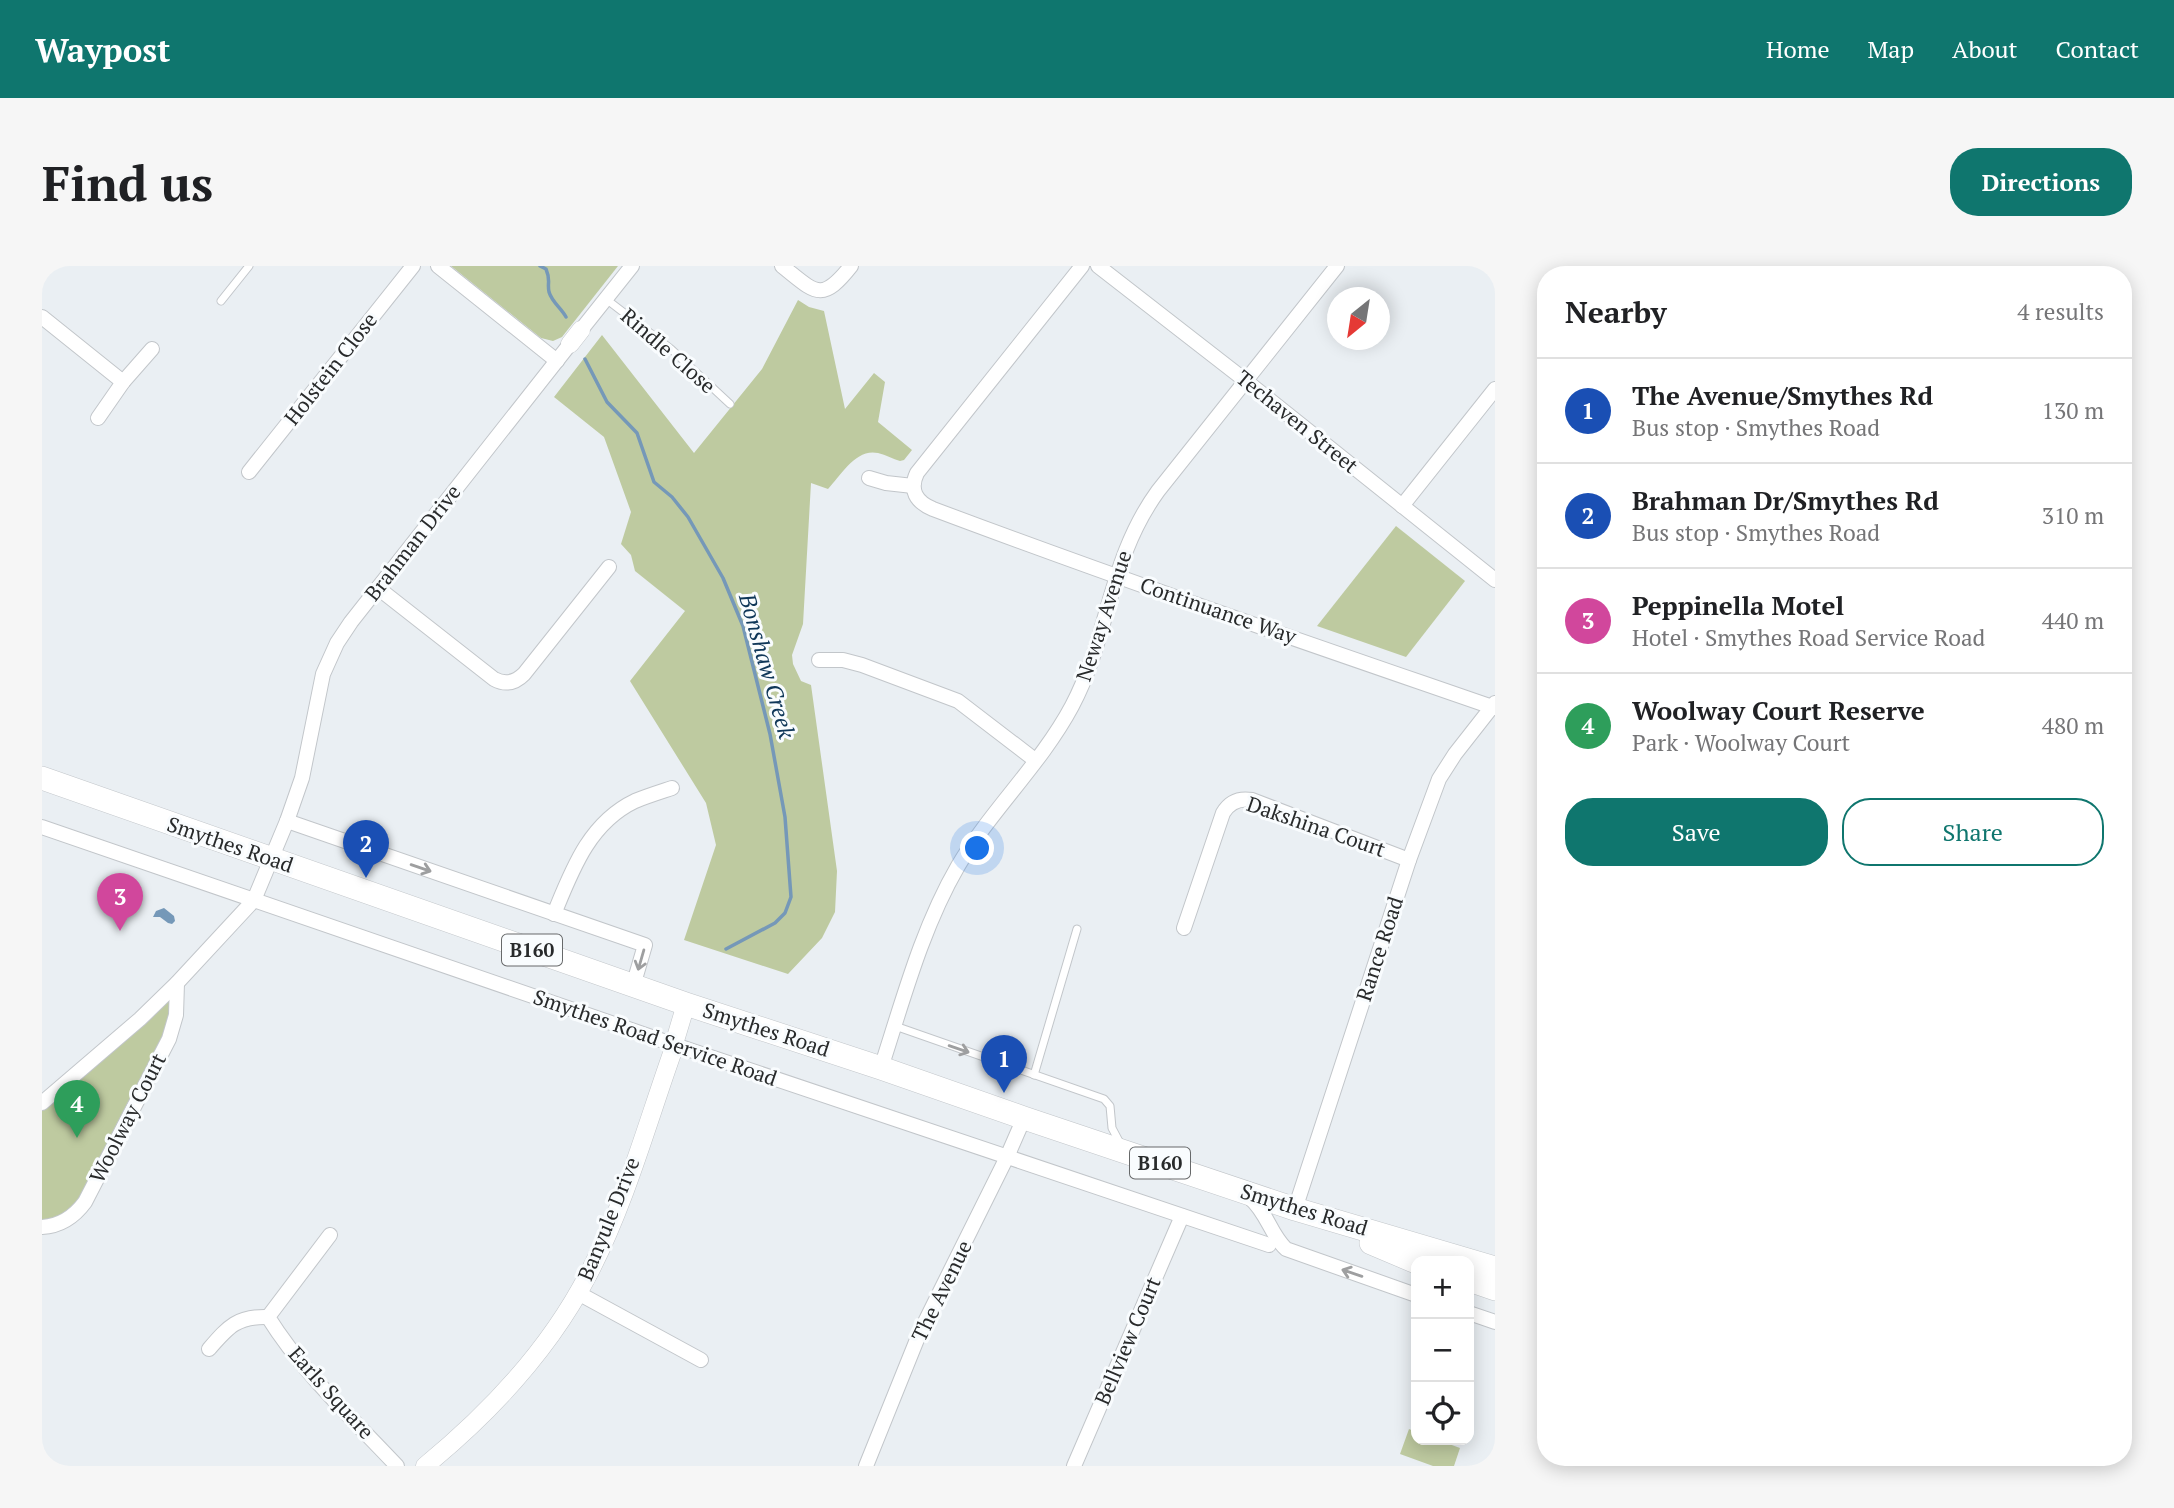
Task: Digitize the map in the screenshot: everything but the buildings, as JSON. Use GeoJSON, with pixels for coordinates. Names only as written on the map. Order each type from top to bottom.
{"type":"FeatureCollection","features":[{"type":"Feature","properties":{"kind":"main road","name":"Smythes Road"},"geometry":{"type":"LineString","coordinates":[[42,778],[633,986],[1024,1118],[1295,1209],[1495,1268]]}},
{"type":"Feature","properties":{"kind":"main road","name":"B160"},"geometry":{"type":"LineString","coordinates":[[1295,1209],[1411,1260]]}},
{"type":"Feature","properties":{"kind":"main road"},"geometry":{"type":"LineString","coordinates":[[1474,1282],[1495,1289]]}},
{"type":"Feature","properties":{"kind":"street","name":"Holstein Close"},"geometry":{"type":"LineString","coordinates":[[249,472],[413,266]]}},
{"type":"Feature","properties":{"kind":"street"},"geometry":{"type":"LineString","coordinates":[[438,266],[557,360]]}},
{"type":"Feature","properties":{"kind":"street","name":"Brahman Drive"},"geometry":{"type":"LineString","coordinates":[[271,859],[305,768],[323,674],[337,643],[632,266]]}},
{"type":"Feature","properties":{"kind":"street"},"geometry":{"type":"LineString","coordinates":[[782,266],[808,286],[822,290],[834,286],[851,266]]}},
{"type":"Feature","properties":{"kind":"street"},"geometry":{"type":"LineString","coordinates":[[869,478],[913,486],[919,470],[1082,266]]}},
{"type":"Feature","properties":{"kind":"street","name":"Techaven Street"},"geometry":{"type":"LineString","coordinates":[[1098,266],[1495,580]]}},
{"type":"Feature","properties":{"kind":"street","name":"Neway Avenue"},"geometry":{"type":"LineString","coordinates":[[881,1068],[929,928],[947,887],[969,849],[1066,716],[1088,673],[1115,577],[1131,535],[1150,503],[1337,266]]}},
{"type":"Feature","properties":{"kind":"street"},"geometry":{"type":"LineString","coordinates":[[42,317],[123,382]]}},
{"type":"Feature","properties":{"kind":"street"},"geometry":{"type":"LineString","coordinates":[[98,418],[123,382],[152,349]]}},
{"type":"Feature","properties":{"kind":"street"},"geometry":{"type":"LineString","coordinates":[[1402,506],[1495,389]]}},
{"type":"Feature","properties":{"kind":"street","name":"Continuance Way"},"geometry":{"type":"LineString","coordinates":[[913,486],[916,498],[927,507],[1115,577],[1494,706]]}},
{"type":"Feature","properties":{"kind":"street"},"geometry":{"type":"LineString","coordinates":[[378,588],[489,676],[508,683],[518,680],[524,674],[609,567]]}},
{"type":"Feature","properties":{"kind":"street"},"geometry":{"type":"LineString","coordinates":[[819,660],[843,660],[862,665],[958,701],[1035,761]]}},
{"type":"Feature","properties":{"kind":"street","name":"Rance Road"},"geometry":{"type":"LineString","coordinates":[[1295,1209],[1409,860],[1439,779],[1455,754],[1494,706]]}},
{"type":"Feature","properties":{"kind":"street"},"geometry":{"type":"LineString","coordinates":[[554,914],[575,861],[598,830],[628,805],[671,788]]}},
{"type":"Feature","properties":{"kind":"street","name":"Dakshina Court"},"geometry":{"type":"LineString","coordinates":[[1184,928],[1223,813],[1227,806],[1237,800],[1252,800],[1409,860]]}},
{"type":"Feature","properties":{"kind":"street","name":"Smythes Road Service Road"},"geometry":{"type":"LineString","coordinates":[[287,821],[645,945],[633,986]]}},
{"type":"Feature","properties":{"kind":"street","name":"Smythes Road Service Road"},"geometry":{"type":"LineString","coordinates":[[42,827],[674,1045],[1269,1244]]}},
{"type":"Feature","properties":{"kind":"street","name":"Woolway Court"},"geometry":{"type":"LineString","coordinates":[[42,1103],[133,1025],[177,983],[254,901],[271,859]]}},
{"type":"Feature","properties":{"kind":"street","name":"Woolway Court"},"geometry":{"type":"LineString","coordinates":[[42,1227],[59,1224],[72,1216],[88,1196],[169,1040],[176,1015],[177,983]]}},
{"type":"Feature","properties":{"kind":"street","name":"Banyule Drive"},"geometry":{"type":"LineString","coordinates":[[425,1466],[464,1433],[512,1384],[541,1349],[578,1293],[614,1217],[686,1004]]}},
{"type":"Feature","properties":{"kind":"street","name":"The Avenue"},"geometry":{"type":"LineString","coordinates":[[866,1466],[920,1332],[1024,1118]]}},
{"type":"Feature","properties":{"kind":"street"},"geometry":{"type":"LineString","coordinates":[[1241,1191],[1257,1204],[1265,1214],[1277,1240],[1290,1251],[1411,1293]]}},
{"type":"Feature","properties":{"kind":"street","name":"Bellview Court"},"geometry":{"type":"LineString","coordinates":[[1074,1466],[1182,1216]]}},
{"type":"Feature","properties":{"kind":"street"},"geometry":{"type":"LineString","coordinates":[[209,1349],[224,1331],[237,1321],[268,1317],[330,1236]]}},
{"type":"Feature","properties":{"kind":"street"},"geometry":{"type":"LineString","coordinates":[[578,1293],[701,1360]]}},
{"type":"Feature","properties":{"kind":"street"},"geometry":{"type":"LineString","coordinates":[[1474,1315],[1495,1322]]}},
{"type":"Feature","properties":{"kind":"street","name":"Earls Square"},"geometry":{"type":"LineString","coordinates":[[268,1317],[310,1373],[397,1466]]}},
{"type":"Feature","properties":{"kind":"lane"},"geometry":{"type":"LineString","coordinates":[[221,301],[249,266]]}},
{"type":"Feature","properties":{"kind":"lane","name":"Rindle Close"},"geometry":{"type":"LineString","coordinates":[[606,299],[671,349],[730,404]]}},
{"type":"Feature","properties":{"kind":"lane"},"geometry":{"type":"LineString","coordinates":[[1034,1075],[1077,929]]}},
{"type":"Feature","properties":{"kind":"lane"},"geometry":{"type":"LineString","coordinates":[[895,1026],[1106,1100],[1110,1106],[1114,1134],[1124,1151]]}},
{"type":"Feature","properties":{"kind":"green space"},"geometry":{"type":"Polygon","coordinates":[[[451,266],[618,266],[562,337],[553,341],[541,338],[451,266]]]}},
{"type":"Feature","properties":{"kind":"green space"},"geometry":{"type":"Polygon","coordinates":[[[798,300],[809,307],[824,311],[845,409],[874,373],[885,382],[878,422],[912,450],[900,461],[878,453],[863,455],[850,464],[828,489],[811,483],[803,624],[792,655],[801,681],[811,685],[837,871],[835,912],[822,938],[788,974],[684,940],[716,845],[706,803],[630,681],[685,611],[635,571],[631,555],[621,544],[631,512],[604,437],[554,397],[602,335],[694,453],[762,369],[798,300]]]}},
{"type":"Feature","properties":{"kind":"green space"},"geometry":{"type":"Polygon","coordinates":[[[1396,526],[1465,581],[1406,657],[1317,626],[1396,526]]]}},
{"type":"Feature","properties":{"kind":"green space"},"geometry":{"type":"Polygon","coordinates":[[[168,998],[171,1001],[167,1031],[82,1196],[66,1215],[42,1222],[42,1110],[139,1027],[168,998]]]}},
{"type":"Feature","properties":{"kind":"green space"},"geometry":{"type":"Polygon","coordinates":[[[1409,1429],[1411,1445],[1452,1445],[1460,1448],[1454,1466],[1433,1466],[1400,1454],[1409,1429]]]}},
{"type":"Feature","properties":{"kind":"water"},"geometry":{"type":"Polygon","coordinates":[[[164,908],[174,916],[175,921],[172,924],[160,917],[153,917],[156,911],[164,908]]]}},
{"type":"Feature","properties":{"kind":"waterway","name":"Bonshaw Creek"},"geometry":{"type":"LineString","coordinates":[[540,266],[546,269],[550,296],[566,317]]}},
{"type":"Feature","properties":{"kind":"waterway","name":"Bonshaw Creek"},"geometry":{"type":"LineString","coordinates":[[585,359],[607,402],[637,433],[654,482],[672,497],[688,517],[723,578],[743,626],[770,734],[785,817],[791,897],[785,913],[775,923],[726,949]]}},
{"type":"Feature","properties":{"kind":"place","name":"Brahman Dr/Smythes Rd"},"geometry":{"type":"Point","coordinates":[366,878]}},
{"type":"Feature","properties":{"kind":"place","name":"Peppinella Motel"},"geometry":{"type":"Point","coordinates":[120,931]}},
{"type":"Feature","properties":{"kind":"place","name":"The Avenue/Smythes Rd"},"geometry":{"type":"Point","coordinates":[1004,1093]}},
{"type":"Feature","properties":{"kind":"place","name":"Woolway Court Reserve"},"geometry":{"type":"Point","coordinates":[77,1138]}}]}
